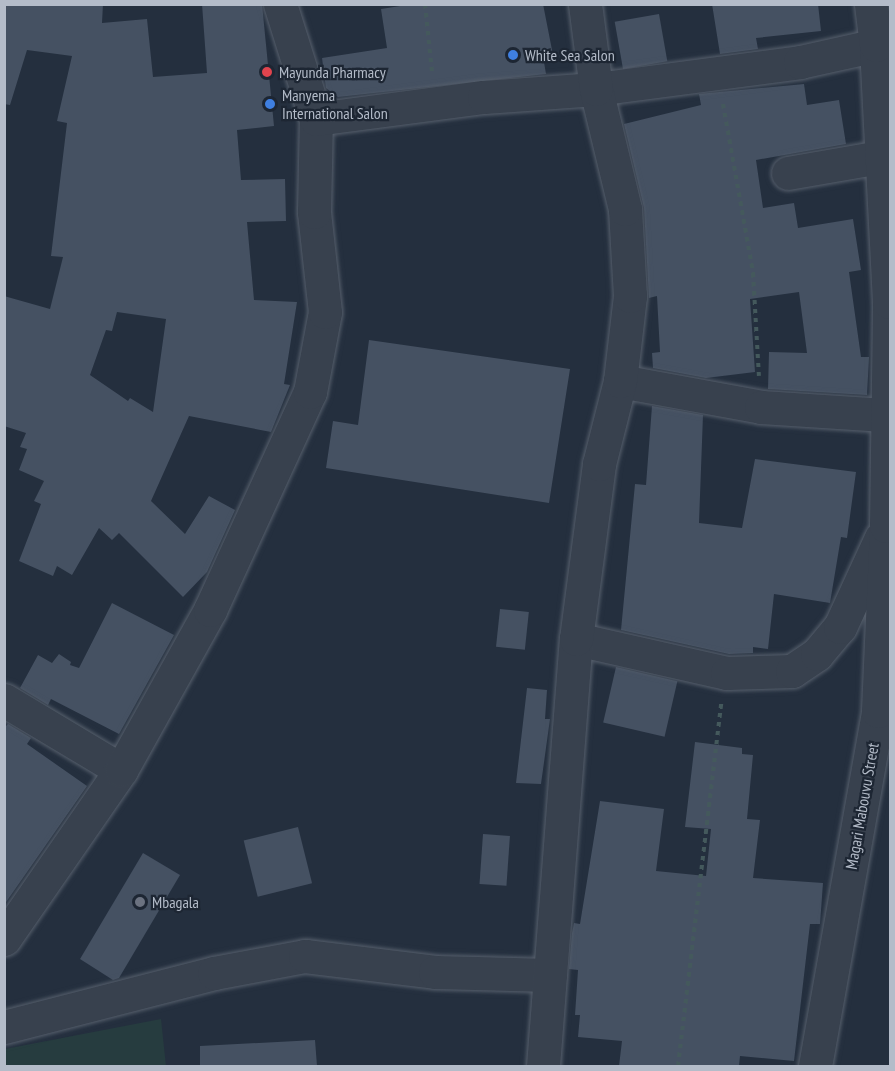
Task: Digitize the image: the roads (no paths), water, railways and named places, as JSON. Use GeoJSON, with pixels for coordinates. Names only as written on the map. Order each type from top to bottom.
{"type":"FeatureCollection","features":[{"type":"Feature","properties":{"kind":"street"},"geometry":{"type":"LineString","coordinates":[[4,939],[121,771],[210,610],[310,392],[326,312],[314,212],[316,118],[280,4]]}},
{"type":"Feature","properties":{"kind":"street"},"geometry":{"type":"LineString","coordinates":[[543,1066],[576,639],[599,464],[620,381],[630,297],[625,209],[596,89],[585,4]]}},
{"type":"Feature","properties":{"kind":"street","name":"Magari Mabouvu Street"},"geometry":{"type":"LineString","coordinates":[[815,1066],[878,711],[889,474],[885,415],[889,302],[880,157],[883,44],[870,4]]}},
{"type":"Feature","properties":{"kind":"street"},"geometry":{"type":"LineString","coordinates":[[316,118],[435,103],[596,89],[718,71],[800,62],[883,44]]}},
{"type":"Feature","properties":{"kind":"street"},"geometry":{"type":"LineString","coordinates":[[788,173],[880,157]]}},
{"type":"Feature","properties":{"kind":"street"},"geometry":{"type":"LineString","coordinates":[[620,381],[761,407],[885,415]]}},
{"type":"Feature","properties":{"kind":"street"},"geometry":{"type":"LineString","coordinates":[[576,639],[727,672],[792,671],[817,654],[840,627],[886,526]]}},
{"type":"Feature","properties":{"kind":"street"},"geometry":{"type":"LineString","coordinates":[[4,700],[121,771]]}},
{"type":"Feature","properties":{"kind":"street"},"geometry":{"type":"LineString","coordinates":[[4,1027],[214,972],[305,956],[435,972],[550,975]]}},
{"type":"Feature","properties":{"kind":"place","name":"White Sea Salon"},"geometry":{"type":"Point","coordinates":[513,55]}},
{"type":"Feature","properties":{"kind":"place","name":"Mayunda Pharmacy"},"geometry":{"type":"Point","coordinates":[267,72]}},
{"type":"Feature","properties":{"kind":"place","name":"Manyema International Salon"},"geometry":{"type":"Point","coordinates":[270,104]}},
{"type":"Feature","properties":{"kind":"place","name":"Mbagala"},"geometry":{"type":"Point","coordinates":[140,902]}}]}
